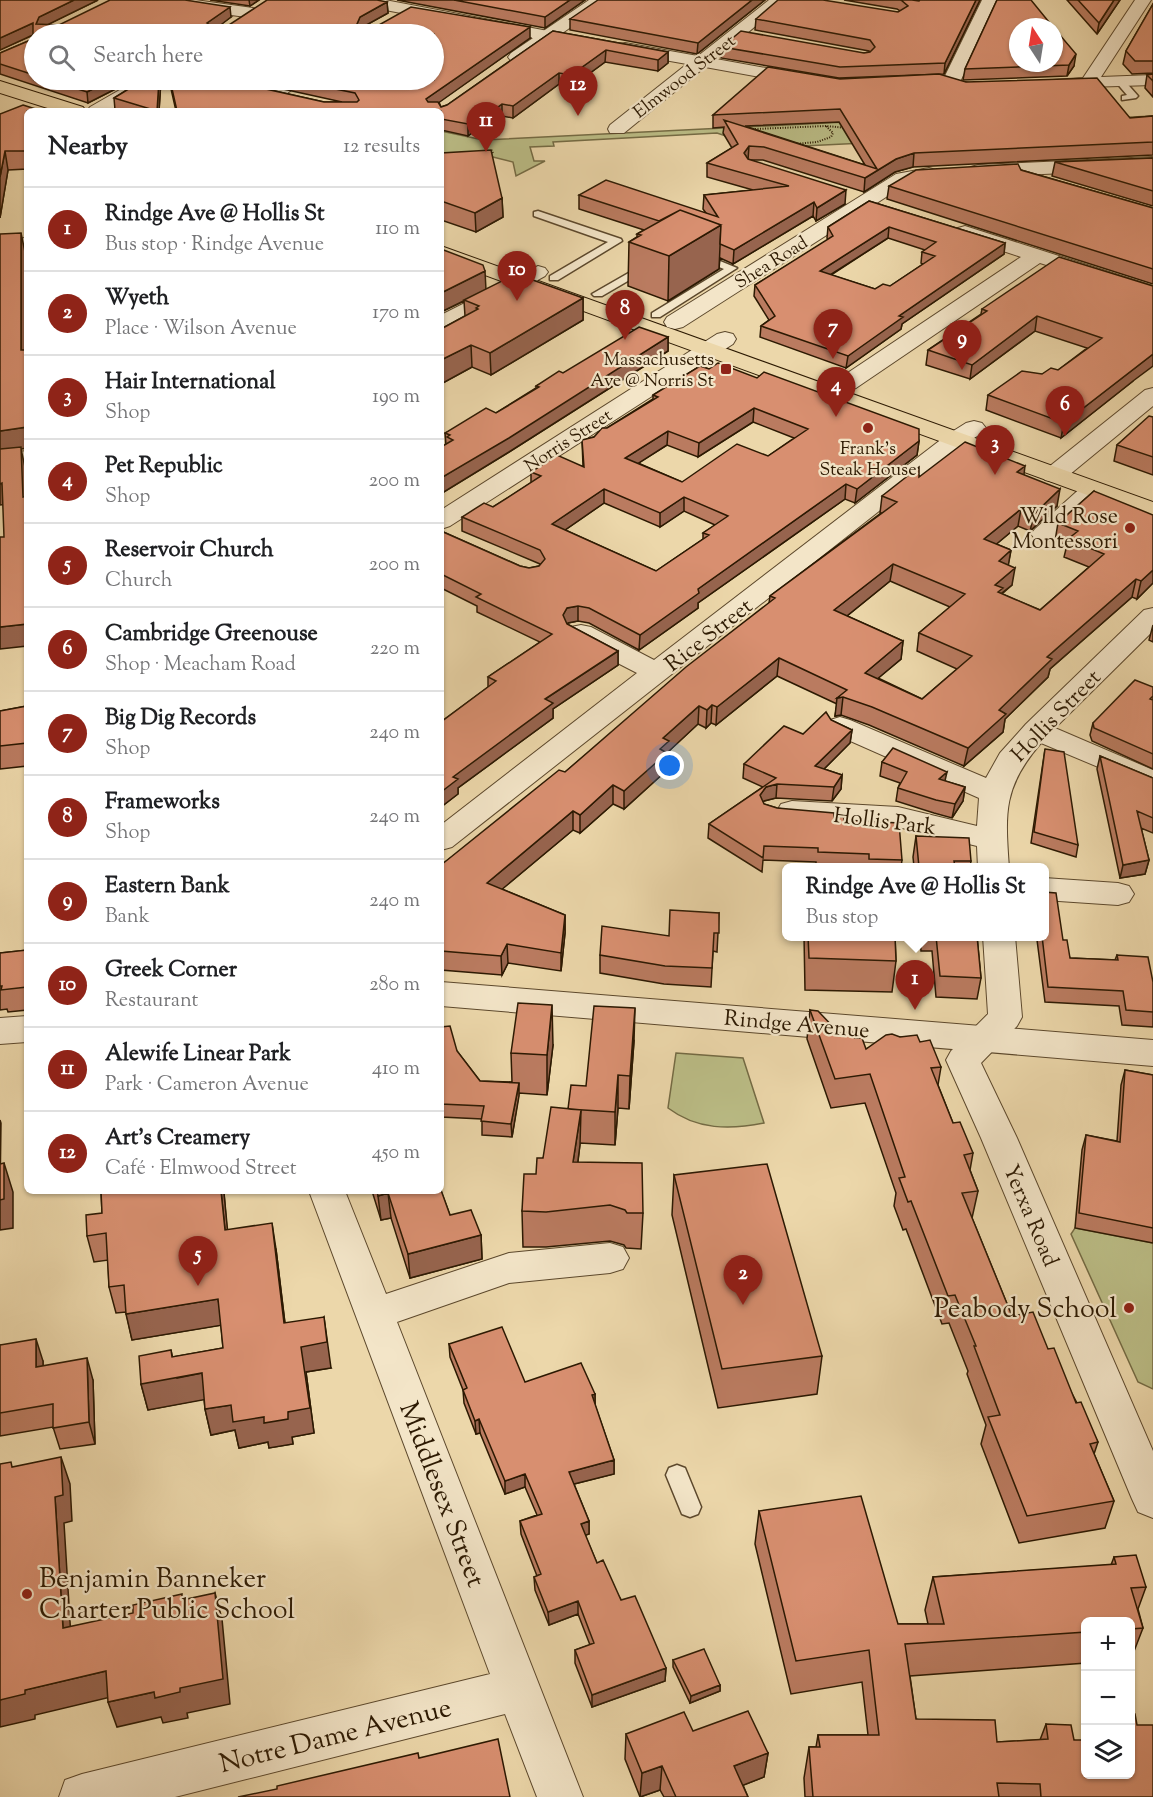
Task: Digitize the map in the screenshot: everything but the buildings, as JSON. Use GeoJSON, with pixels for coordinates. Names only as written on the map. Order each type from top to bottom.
{"type":"FeatureCollection","features":[{"type":"Feature","properties":{"kind":"main road"},"geometry":{"type":"LineString","coordinates":[[0,87],[37,108]]}},
{"type":"Feature","properties":{"kind":"main road"},"geometry":{"type":"LineString","coordinates":[[0,99],[35,108]]}},
{"type":"Feature","properties":{"kind":"main road"},"geometry":{"type":"LineString","coordinates":[[444,238],[537,277],[1061,469],[1153,494]]}},
{"type":"Feature","properties":{"kind":"main road"},"geometry":{"type":"LineString","coordinates":[[444,253],[598,294],[666,318],[717,344],[848,383],[965,434]]}},
{"type":"Feature","properties":{"kind":"main road"},"geometry":{"type":"LineString","coordinates":[[1061,469],[1093,489],[1153,511]]}},
{"type":"Feature","properties":{"kind":"street"},"geometry":{"type":"LineString","coordinates":[[358,0],[578,39]]}},
{"type":"Feature","properties":{"kind":"street"},"geometry":{"type":"LineString","coordinates":[[501,69],[600,0]]}},
{"type":"Feature","properties":{"kind":"street","name":"Elmwood Street"},"geometry":{"type":"LineString","coordinates":[[617,129],[779,0]]}},
{"type":"Feature","properties":{"kind":"street"},"geometry":{"type":"LineString","coordinates":[[954,86],[951,82],[990,0]]}},
{"type":"Feature","properties":{"kind":"street"},"geometry":{"type":"LineString","coordinates":[[1089,82],[1143,0]]}},
{"type":"Feature","properties":{"kind":"street"},"geometry":{"type":"LineString","coordinates":[[188,4],[260,9],[236,24]]}},
{"type":"Feature","properties":{"kind":"street"},"geometry":{"type":"LineString","coordinates":[[385,24],[408,10]]}},
{"type":"Feature","properties":{"kind":"street"},"geometry":{"type":"LineString","coordinates":[[737,34],[756,37]]}},
{"type":"Feature","properties":{"kind":"street"},"geometry":{"type":"LineString","coordinates":[[612,46],[819,83]]}},
{"type":"Feature","properties":{"kind":"street"},"geometry":{"type":"LineString","coordinates":[[931,80],[940,80],[954,86],[975,87]]}},
{"type":"Feature","properties":{"kind":"street"},"geometry":{"type":"LineString","coordinates":[[1044,84],[1089,82],[1123,90],[1153,80]]}},
{"type":"Feature","properties":{"kind":"street"},"geometry":{"type":"LineString","coordinates":[[101,108],[131,90]]}},
{"type":"Feature","properties":{"kind":"street"},"geometry":{"type":"LineString","coordinates":[[281,90],[274,94],[295,99]]}},
{"type":"Feature","properties":{"kind":"street","name":"Shea Road"},"geometry":{"type":"LineString","coordinates":[[666,318],[868,201],[903,178],[947,167],[1004,170],[1153,163]]}},
{"type":"Feature","properties":{"kind":"street"},"geometry":{"type":"LineString","coordinates":[[1004,170],[1062,188]]}},
{"type":"Feature","properties":{"kind":"street"},"geometry":{"type":"LineString","coordinates":[[844,194],[888,208]]}},
{"type":"Feature","properties":{"kind":"street"},"geometry":{"type":"LineString","coordinates":[[944,225],[1153,293]]}},
{"type":"Feature","properties":{"kind":"street"},"geometry":{"type":"LineString","coordinates":[[0,246],[24,244]]}},
{"type":"Feature","properties":{"kind":"street"},"geometry":{"type":"LineString","coordinates":[[848,383],[1038,255]]}},
{"type":"Feature","properties":{"kind":"street"},"geometry":{"type":"LineString","coordinates":[[444,323],[537,277]]}},
{"type":"Feature","properties":{"kind":"street","name":"Norris Street"},"geometry":{"type":"LineString","coordinates":[[444,519],[717,344]]}},
{"type":"Feature","properties":{"kind":"street"},"geometry":{"type":"LineString","coordinates":[[1061,469],[1153,395]]}},
{"type":"Feature","properties":{"kind":"street","name":"Rice Street"},"geometry":{"type":"LineString","coordinates":[[444,838],[965,434]]}},
{"type":"Feature","properties":{"kind":"street"},"geometry":{"type":"LineString","coordinates":[[0,461],[24,458]]}},
{"type":"Feature","properties":{"kind":"street"},"geometry":{"type":"LineString","coordinates":[[1044,534],[1093,489]]}},
{"type":"Feature","properties":{"kind":"street","name":"Hollis Street"},"geometry":{"type":"LineString","coordinates":[[993,853],[994,793],[1010,759],[1036,730],[1153,616]]}},
{"type":"Feature","properties":{"kind":"street"},"geometry":{"type":"LineString","coordinates":[[578,631],[657,673]]}},
{"type":"Feature","properties":{"kind":"street"},"geometry":{"type":"LineString","coordinates":[[840,726],[994,793]]}},
{"type":"Feature","properties":{"kind":"street"},"geometry":{"type":"LineString","coordinates":[[1036,730],[1153,781]]}},
{"type":"Feature","properties":{"kind":"street","name":"Hollis Park"},"geometry":{"type":"LineString","coordinates":[[776,810],[898,817],[993,853]]}},
{"type":"Feature","properties":{"kind":"street"},"geometry":{"type":"LineString","coordinates":[[1049,890],[1118,894]]}},
{"type":"Feature","properties":{"kind":"street"},"geometry":{"type":"LineString","coordinates":[[986,1038],[1005,1017],[999,941]]}},
{"type":"Feature","properties":{"kind":"street","name":"Rindge Avenue"},"geometry":{"type":"LineString","coordinates":[[444,994],[1153,1053]]}},
{"type":"Feature","properties":{"kind":"street"},"geometry":{"type":"LineString","coordinates":[[0,1031],[24,1029]]}},
{"type":"Feature","properties":{"kind":"street","name":"Yerxa Road"},"geometry":{"type":"LineString","coordinates":[[986,1038],[963,1060],[999,1138],[1153,1499]]}},
{"type":"Feature","properties":{"kind":"street","name":"Middlesex Street"},"geometry":{"type":"LineString","coordinates":[[328,1194],[560,1797]]}},
{"type":"Feature","properties":{"kind":"street"},"geometry":{"type":"LineString","coordinates":[[374,1314],[509,1268],[610,1258]]}},
{"type":"Feature","properties":{"kind":"street","name":"Notre Dame Avenue"},"geometry":{"type":"LineString","coordinates":[[82,1797],[518,1689]]}},
{"type":"Feature","properties":{"kind":"lane"},"geometry":{"type":"LineString","coordinates":[[537,277],[617,241],[538,214]]}},
{"type":"Feature","properties":{"kind":"lane"},"geometry":{"type":"LineString","coordinates":[[666,318],[732,268],[688,251]]}},
{"type":"Feature","properties":{"kind":"lane"},"geometry":{"type":"LineString","coordinates":[[598,294],[659,258]]}},
{"type":"Feature","properties":{"kind":"lane"},"geometry":{"type":"LineString","coordinates":[[677,1475],[690,1507]]}},
{"type":"Feature","properties":{"kind":"path"},"geometry":{"type":"LineString","coordinates":[[761,138],[755,129],[826,126],[848,128]]}},
{"type":"Feature","properties":{"kind":"path"},"geometry":{"type":"LineString","coordinates":[[792,145],[817,142],[831,137],[833,133],[826,126]]}},
{"type":"Feature","properties":{"kind":"path"},"geometry":{"type":"LineString","coordinates":[[485,158],[491,156],[491,148]]}},
{"type":"Feature","properties":{"kind":"green space"},"geometry":{"type":"Polygon","coordinates":[[[1153,116],[1153,129],[761,148],[717,133],[553,142],[554,146],[530,147],[534,161],[545,161],[516,176],[513,162],[489,156],[444,159],[444,132],[483,140],[846,122],[903,128],[1153,116]]]}},
{"type":"Feature","properties":{"kind":"green space"},"geometry":{"type":"Polygon","coordinates":[[[676,1053],[743,1058],[764,1123],[739,1127],[714,1126],[690,1121],[668,1108],[676,1053]]]}},
{"type":"Feature","properties":{"kind":"green space"},"geometry":{"type":"Polygon","coordinates":[[[1075,1228],[1153,1243],[1153,1389],[1138,1382],[1071,1234],[1075,1228]]]}},
{"type":"Feature","properties":{"kind":"place","name":"Art's Creamery"},"geometry":{"type":"Point","coordinates":[578,116]}},
{"type":"Feature","properties":{"kind":"place","name":"Alewife Linear Park"},"geometry":{"type":"Point","coordinates":[486,152]}},
{"type":"Feature","properties":{"kind":"place","name":"Greek Corner"},"geometry":{"type":"Point","coordinates":[517,301]}},
{"type":"Feature","properties":{"kind":"place","name":"Frameworks"},"geometry":{"type":"Point","coordinates":[625,340]}},
{"type":"Feature","properties":{"kind":"place","name":"Big Dig Records"},"geometry":{"type":"Point","coordinates":[833,359]}},
{"type":"Feature","properties":{"kind":"place","name":"Massachusetts Ave @ Norris St"},"geometry":{"type":"Point","coordinates":[726,369]}},
{"type":"Feature","properties":{"kind":"place","name":"Eastern Bank"},"geometry":{"type":"Point","coordinates":[962,370]}},
{"type":"Feature","properties":{"kind":"place","name":"Pet Republic"},"geometry":{"type":"Point","coordinates":[836,417]}},
{"type":"Feature","properties":{"kind":"place","name":"Frank's Steak House"},"geometry":{"type":"Point","coordinates":[868,428]}},
{"type":"Feature","properties":{"kind":"place","name":"Cambridge Greenouse"},"geometry":{"type":"Point","coordinates":[1065,436]}},
{"type":"Feature","properties":{"kind":"place","name":"Hair International"},"geometry":{"type":"Point","coordinates":[995,475]}},
{"type":"Feature","properties":{"kind":"place","name":"Wild Rose Montessori"},"geometry":{"type":"Point","coordinates":[1130,528]}},
{"type":"Feature","properties":{"kind":"place","name":"Rindge Ave @ Hollis St"},"geometry":{"type":"Point","coordinates":[915,1010]}},
{"type":"Feature","properties":{"kind":"place","name":"Reservoir Church"},"geometry":{"type":"Point","coordinates":[198,1286]}},
{"type":"Feature","properties":{"kind":"place","name":"Wyeth"},"geometry":{"type":"Point","coordinates":[743,1305]}},
{"type":"Feature","properties":{"kind":"place","name":"Peabody School"},"geometry":{"type":"Point","coordinates":[1129,1308]}},
{"type":"Feature","properties":{"kind":"place","name":"Benjamin Banneker Charter Public School"},"geometry":{"type":"Point","coordinates":[27,1594]}}]}
